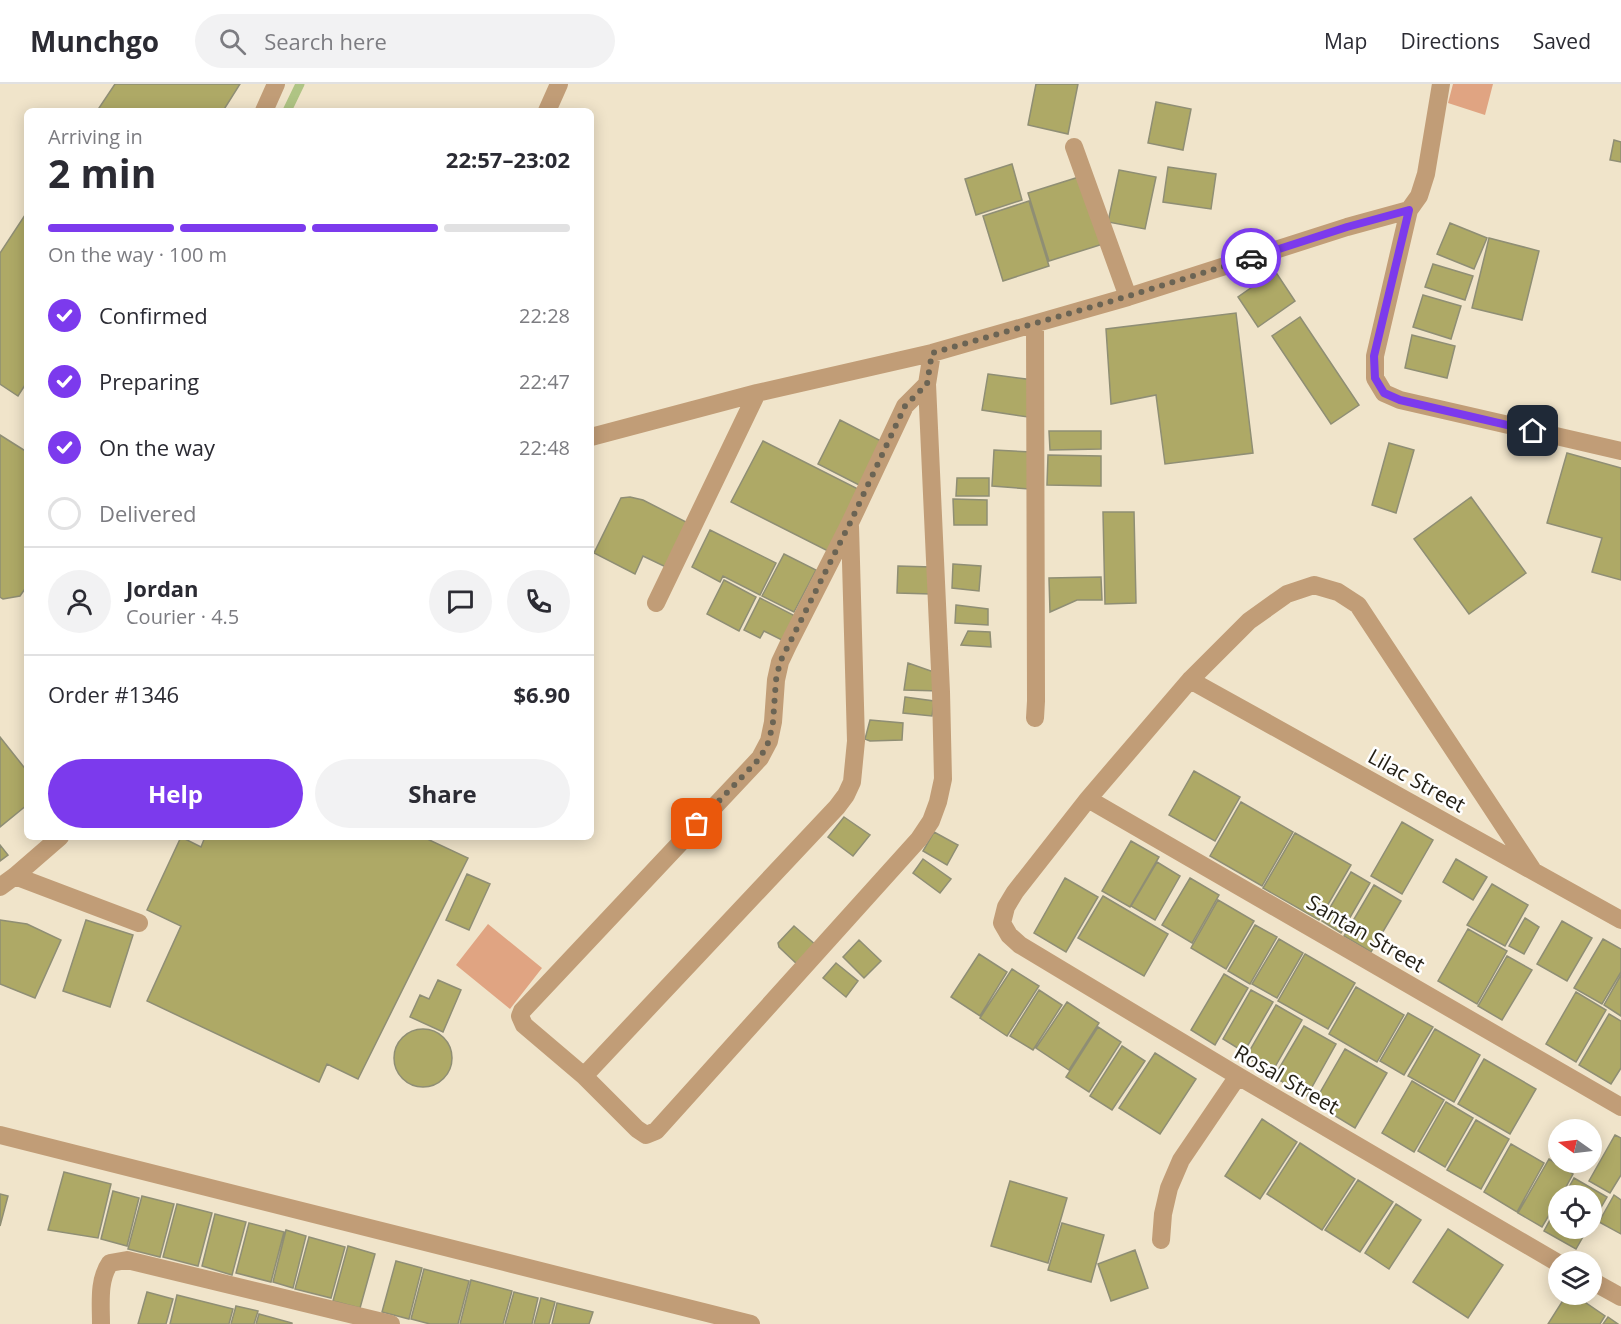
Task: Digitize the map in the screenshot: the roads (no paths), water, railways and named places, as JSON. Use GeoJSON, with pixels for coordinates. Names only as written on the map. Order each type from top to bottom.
{"type":"FeatureCollection","features":[{"type":"Feature","properties":{"kind":"street"},"geometry":{"type":"LineString","coordinates":[[265,108],[276,84]]}},
{"type":"Feature","properties":{"kind":"street"},"geometry":{"type":"LineString","coordinates":[[548,108],[560,84]]}},
{"type":"Feature","properties":{"kind":"street"},"geometry":{"type":"LineString","coordinates":[[1441,84],[1426,174],[1419,196],[1409,210],[1374,356],[1375,378],[1384,393],[1400,400],[1621,451]]}},
{"type":"Feature","properties":{"kind":"street"},"geometry":{"type":"LineString","coordinates":[[1074,147],[1128,297]]}},
{"type":"Feature","properties":{"kind":"street"},"geometry":{"type":"LineString","coordinates":[[594,436],[758,393],[932,353],[1128,297],[1347,227],[1409,210]]}},
{"type":"Feature","properties":{"kind":"street"},"geometry":{"type":"LineString","coordinates":[[1035,324],[1035,718]]}},
{"type":"Feature","properties":{"kind":"street"},"geometry":{"type":"LineString","coordinates":[[927,384],[905,406],[850,523],[780,662],[776,680],[773,722],[769,741],[760,758],[522,1011],[520,1016],[524,1025],[584,1076],[646,1135],[656,1131],[919,839],[931,821],[938,802],[943,779],[943,754],[927,384],[932,353]]}},
{"type":"Feature","properties":{"kind":"street"},"geometry":{"type":"LineString","coordinates":[[656,603],[758,393]]}},
{"type":"Feature","properties":{"kind":"street"},"geometry":{"type":"LineString","coordinates":[[584,1076],[837,807],[852,783],[856,741],[850,523]]}},
{"type":"Feature","properties":{"kind":"street"},"geometry":{"type":"LineString","coordinates":[[1088,799],[1190,680],[1249,621],[1287,594],[1314,585],[1338,591],[1358,605],[1532,869]]}},
{"type":"Feature","properties":{"kind":"street","name":"Lilac Street"},"geometry":{"type":"LineString","coordinates":[[1190,680],[1621,920]]}},
{"type":"Feature","properties":{"kind":"street","name":"Rosal Street"},"geometry":{"type":"LineString","coordinates":[[1088,799],[1015,892],[1006,907],[1002,923],[1009,935],[1020,945],[1238,1076],[1548,1257]]}},
{"type":"Feature","properties":{"kind":"street","name":"Santan Street"},"geometry":{"type":"LineString","coordinates":[[1088,799],[1621,1107]]}},
{"type":"Feature","properties":{"kind":"street"},"geometry":{"type":"LineString","coordinates":[[0,887],[57,840]]}},
{"type":"Feature","properties":{"kind":"street"},"geometry":{"type":"LineString","coordinates":[[15,876],[139,923]]}},
{"type":"Feature","properties":{"kind":"street"},"geometry":{"type":"LineString","coordinates":[[1161,1240],[1168,1188],[1180,1160],[1238,1076]]}},
{"type":"Feature","properties":{"kind":"street"},"geometry":{"type":"LineString","coordinates":[[0,1135],[751,1324]]}},
{"type":"Feature","properties":{"kind":"street"},"geometry":{"type":"LineString","coordinates":[[100,1324],[102,1280],[105,1270],[110,1263],[127,1260],[391,1324]]}},
{"type":"Feature","properties":{"kind":"street"},"geometry":{"type":"LineString","coordinates":[[1602,1287],[1621,1297]]}},
{"type":"Feature","properties":{"kind":"waterway"},"geometry":{"type":"LineString","coordinates":[[288,108],[300,84]]}}]}
